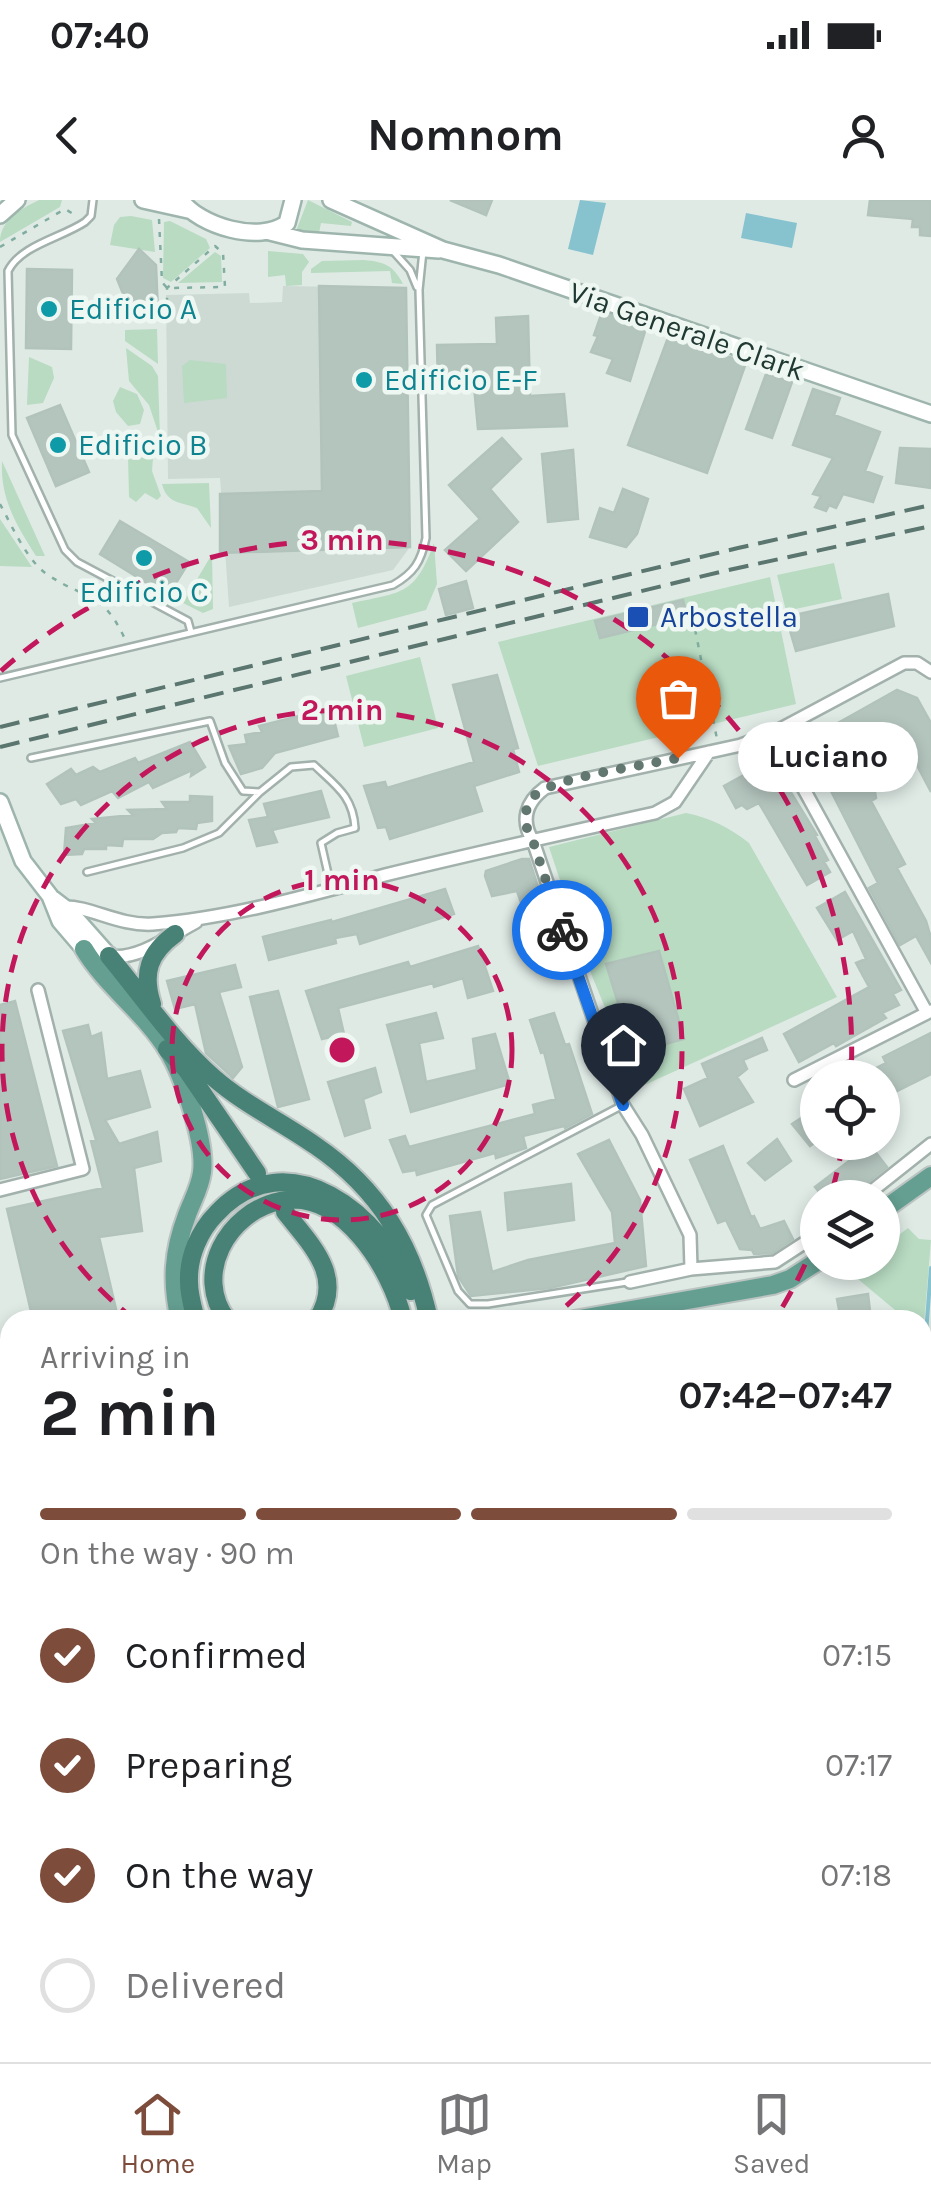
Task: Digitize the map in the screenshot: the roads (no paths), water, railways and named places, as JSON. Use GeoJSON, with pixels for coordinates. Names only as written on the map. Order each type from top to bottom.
{"type":"FeatureCollection","features":[{"type":"Feature","properties":{"kind":"highway"},"geometry":{"type":"LineString","coordinates":[[159,1018],[148,992],[149,962],[159,946],[175,934]]}},
{"type":"Feature","properties":{"kind":"highway"},"geometry":{"type":"LineString","coordinates":[[109,956],[190,1056],[216,1080],[316,1146],[364,1188],[413,1260],[426,1310]]}},
{"type":"Feature","properties":{"kind":"highway"},"geometry":{"type":"LineString","coordinates":[[167,1049],[186,1069],[258,1173]]}},
{"type":"Feature","properties":{"kind":"highway"},"geometry":{"type":"LineString","coordinates":[[194,1310],[189,1270],[209,1221],[232,1198],[247,1190],[288,1183],[334,1196],[359,1213],[404,1272],[417,1310]]}},
{"type":"Feature","properties":{"kind":"highway"},"geometry":{"type":"LineString","coordinates":[[206,1310],[199,1275],[211,1236],[223,1221],[251,1204],[283,1207],[321,1257],[329,1276],[323,1310]]}},
{"type":"Feature","properties":{"kind":"highway"},"geometry":{"type":"LineString","coordinates":[[222,1310],[212,1291],[220,1252],[238,1224],[262,1207],[312,1204],[353,1229],[379,1260],[390,1278],[400,1310]]}},
{"type":"Feature","properties":{"kind":"main road"},"geometry":{"type":"LineString","coordinates":[[0,215],[18,200]]}},
{"type":"Feature","properties":{"kind":"main road"},"geometry":{"type":"LineString","coordinates":[[142,200],[185,205]]}},
{"type":"Feature","properties":{"kind":"main road"},"geometry":{"type":"LineString","coordinates":[[270,232],[287,223],[294,200]]}},
{"type":"Feature","properties":{"kind":"main road","name":"Via Generale Clark"},"geometry":{"type":"LineString","coordinates":[[331,200],[421,244],[498,266],[931,414]]}},
{"type":"Feature","properties":{"kind":"main road","name":"Via Generale Clark"},"geometry":{"type":"LineString","coordinates":[[185,205],[233,229],[270,232],[284,238],[385,247],[421,244]]}},
{"type":"Feature","properties":{"kind":"main road"},"geometry":{"type":"LineString","coordinates":[[0,802],[22,860],[109,956]]}},
{"type":"Feature","properties":{"kind":"main road"},"geometry":{"type":"LineString","coordinates":[[57,902],[60,921],[167,1049],[192,1109],[203,1151],[202,1173],[177,1245],[173,1287],[178,1310]]}},
{"type":"Feature","properties":{"kind":"main road"},"geometry":{"type":"LineString","coordinates":[[84,949],[109,956]]}},
{"type":"Feature","properties":{"kind":"main road"},"geometry":{"type":"LineString","coordinates":[[900,1198],[931,1176]]}},
{"type":"Feature","properties":{"kind":"main road"},"geometry":{"type":"LineString","coordinates":[[629,1310],[773,1284],[800,1272]]}},
{"type":"Feature","properties":{"kind":"street"},"geometry":{"type":"LineString","coordinates":[[691,1269],[690,1235],[642,1134],[623,1105],[533,841],[526,831],[531,799],[545,788],[773,734],[892,668],[917,663],[931,672]]}},
{"type":"Feature","properties":{"kind":"street"},"geometry":{"type":"LineString","coordinates":[[773,734],[929,1012],[794,1080]]}},
{"type":"Feature","properties":{"kind":"street"},"geometry":{"type":"LineString","coordinates":[[57,902],[122,923],[203,919],[664,810],[714,751]]}},
{"type":"Feature","properties":{"kind":"street"},"geometry":{"type":"LineString","coordinates":[[109,956],[118,958],[140,952],[203,919]]}},
{"type":"Feature","properties":{"kind":"street"},"geometry":{"type":"LineString","coordinates":[[0,1190],[82,1169],[38,990]]}},
{"type":"Feature","properties":{"kind":"street"},"geometry":{"type":"LineString","coordinates":[[886,1180],[931,1144]]}},
{"type":"Feature","properties":{"kind":"street"},"geometry":{"type":"LineString","coordinates":[[630,1282],[691,1269],[775,1262],[800,1246]]}},
{"type":"Feature","properties":{"kind":"lane"},"geometry":{"type":"LineString","coordinates":[[93,200],[90,216],[82,224],[26,252],[13,261],[8,271],[12,435],[70,556],[188,621],[192,633]]}},
{"type":"Feature","properties":{"kind":"lane"},"geometry":{"type":"LineString","coordinates":[[0,678],[393,584],[418,566],[426,538],[421,244]]}},
{"type":"Feature","properties":{"kind":"lane"},"geometry":{"type":"LineString","coordinates":[[385,247],[394,251],[410,270],[419,290]]}},
{"type":"Feature","properties":{"kind":"lane"},"geometry":{"type":"LineString","coordinates":[[917,663],[931,655]]}},
{"type":"Feature","properties":{"kind":"lane"},"geometry":{"type":"LineString","coordinates":[[31,758],[210,721],[225,763],[243,791],[260,792]]}},
{"type":"Feature","properties":{"kind":"lane"},"geometry":{"type":"LineString","coordinates":[[87,872],[183,848],[219,834],[260,792],[291,768],[314,766],[351,801],[355,828],[337,832],[321,843],[332,889]]}},
{"type":"Feature","properties":{"kind":"lane"},"geometry":{"type":"LineString","coordinates":[[623,1105],[442,1200],[426,1210],[426,1215],[458,1291],[470,1304],[630,1282]]}},
{"type":"Feature","properties":{"kind":"water"},"geometry":{"type":"Polygon","coordinates":[[[580,200],[606,203],[593,255],[568,249],[580,200]]]}},
{"type":"Feature","properties":{"kind":"water"},"geometry":{"type":"Polygon","coordinates":[[[746,213],[797,223],[792,248],[741,238],[746,213]]]}},
{"type":"Feature","properties":{"kind":"waterway"},"geometry":{"type":"LineString","coordinates":[[928,1310],[931,1268]]}},
{"type":"Feature","properties":{"kind":"railway"},"geometry":{"type":"LineString","coordinates":[[0,727],[931,505]]}},
{"type":"Feature","properties":{"kind":"railway"},"geometry":{"type":"LineString","coordinates":[[0,747],[724,571],[931,526]]}},
{"type":"Feature","properties":{"kind":"place","name":"Edificio A"},"geometry":{"type":"Point","coordinates":[49,309]}},
{"type":"Feature","properties":{"kind":"place","name":"Edificio E-F"},"geometry":{"type":"Point","coordinates":[364,380]}},
{"type":"Feature","properties":{"kind":"place","name":"Edificio B"},"geometry":{"type":"Point","coordinates":[58,445]}},
{"type":"Feature","properties":{"kind":"place","name":"Edificio C"},"geometry":{"type":"Point","coordinates":[144,558]}},
{"type":"Feature","properties":{"kind":"place","name":"Arbostella"},"geometry":{"type":"Point","coordinates":[638,617]}},
{"type":"Feature","properties":{"kind":"place","name":"Luciano"},"geometry":{"type":"Point","coordinates":[678,758]}}]}
